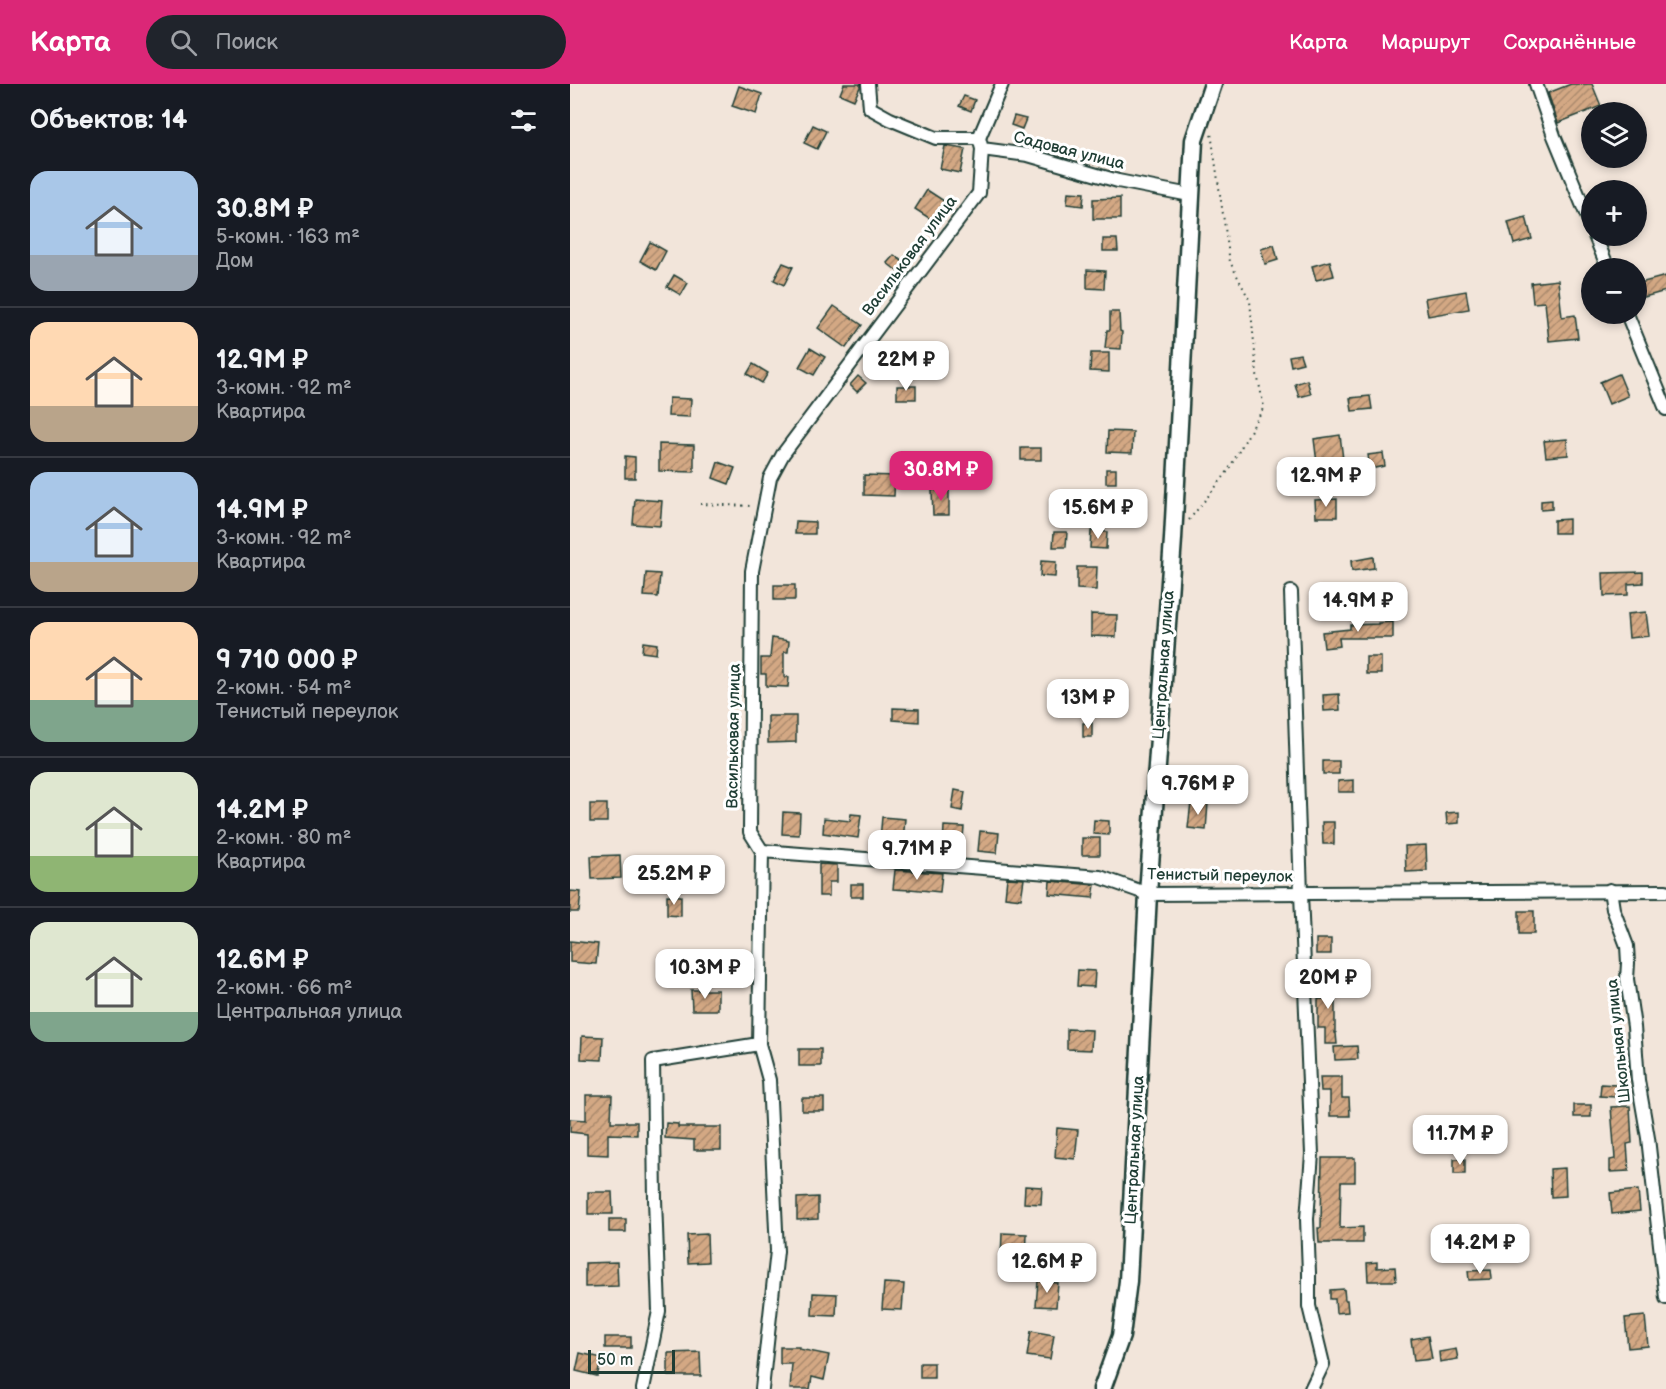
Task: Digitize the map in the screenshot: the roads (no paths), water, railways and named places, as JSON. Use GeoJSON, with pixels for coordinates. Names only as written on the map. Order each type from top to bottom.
{"type":"FeatureCollection","features":[{"type":"Feature","properties":{"kind":"street","name":"Садовая улица"},"geometry":{"type":"LineString","coordinates":[[868,84],[870,108],[936,138],[981,144],[1118,181],[1190,195]]}},
{"type":"Feature","properties":{"kind":"street","name":"Васильковая улица"},"geometry":{"type":"LineString","coordinates":[[762,1389],[777,1251],[769,1080],[759,1044],[762,851],[750,832],[752,571],[770,478],[783,454],[979,193],[981,144],[1002,84]]}},
{"type":"Feature","properties":{"kind":"street","name":"Центральная улица"},"geometry":{"type":"LineString","coordinates":[[1102,1389],[1121,1336],[1128,1281],[1148,894],[1173,539],[1190,195],[1194,140],[1213,84]]}},
{"type":"Feature","properties":{"kind":"street"},"geometry":{"type":"LineString","coordinates":[[1536,84],[1554,136],[1581,201]]}},
{"type":"Feature","properties":{"kind":"street"},"geometry":{"type":"LineString","coordinates":[[1631,324],[1666,409]]}},
{"type":"Feature","properties":{"kind":"street"},"geometry":{"type":"LineString","coordinates":[[1291,592],[1312,1154],[1307,1219],[1309,1306],[1323,1364],[1311,1389]]}},
{"type":"Feature","properties":{"kind":"street","name":"Тенистый переулок"},"geometry":{"type":"LineString","coordinates":[[762,851],[1100,877],[1148,894],[1666,891]]}},
{"type":"Feature","properties":{"kind":"street","name":"Школьная улица"},"geometry":{"type":"LineString","coordinates":[[1610,890],[1613,909],[1627,946],[1627,979],[1638,1080],[1648,1138],[1666,1298]]}},
{"type":"Feature","properties":{"kind":"street"},"geometry":{"type":"LineString","coordinates":[[644,1389],[659,1311],[653,1060],[759,1044]]}}]}
